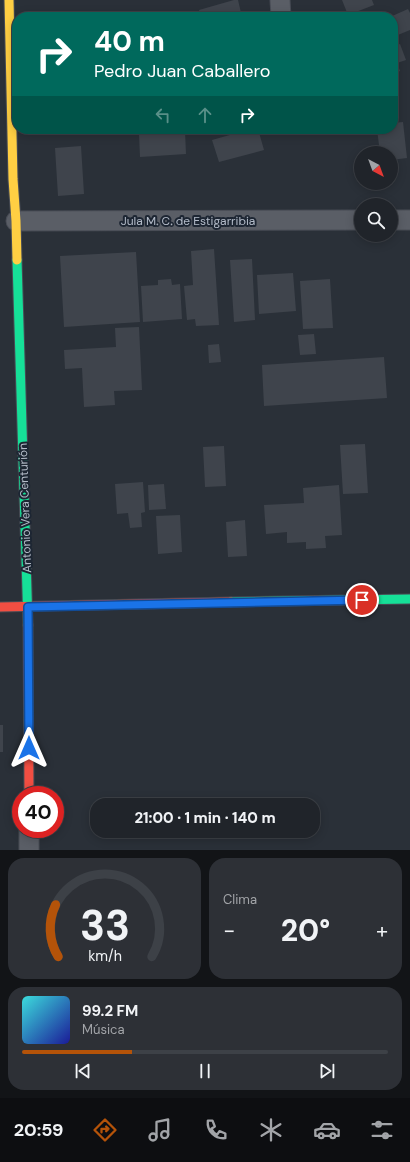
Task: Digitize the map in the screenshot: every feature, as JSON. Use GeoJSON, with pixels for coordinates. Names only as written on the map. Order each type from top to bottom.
{"type":"FeatureCollection","features":[{"type":"Feature","properties":{"kind":"street","name":"Antonio Vera Centurión"},"geometry":{"type":"LineString","coordinates":[[9,0],[6,179],[16,221],[28,607],[29,786]]}},
{"type":"Feature","properties":{"kind":"street"},"geometry":{"type":"LineString","coordinates":[[280,0],[281,12]]}},
{"type":"Feature","properties":{"kind":"street","name":"Jula M. C. de Estigarribia"},"geometry":{"type":"LineString","coordinates":[[16,221],[354,220]]}},
{"type":"Feature","properties":{"kind":"street"},"geometry":{"type":"LineString","coordinates":[[398,220],[410,220]]}},
{"type":"Feature","properties":{"kind":"street"},"geometry":{"type":"LineString","coordinates":[[0,607],[410,600]]}},
{"type":"Feature","properties":{"kind":"street"},"geometry":{"type":"LineString","coordinates":[[29,838],[29,850]]}},
{"type":"Feature","properties":{"kind":"building"},"geometry":{"type":"Polygon","coordinates":[[[238,0],[241,12],[200,12],[199,10],[238,0]]]}},
{"type":"Feature","properties":{"kind":"building"},"geometry":{"type":"Polygon","coordinates":[[[342,0],[372,0],[374,5],[356,12],[347,12],[342,0]]]}},
{"type":"Feature","properties":{"kind":"building"},"geometry":{"type":"Polygon","coordinates":[[[408,9],[410,13],[410,30],[398,35],[398,13],[408,9]]]}},
{"type":"Feature","properties":{"kind":"building"},"geometry":{"type":"Polygon","coordinates":[[[400,44],[406,60],[398,63],[398,45],[400,44]]]}},
{"type":"Feature","properties":{"kind":"building"},"geometry":{"type":"Polygon","coordinates":[[[398,122],[403,122],[407,158],[398,159],[398,146],[379,146],[378,134],[398,134],[398,122]]]}},
{"type":"Feature","properties":{"kind":"building"},"geometry":{"type":"Polygon","coordinates":[[[139,134],[185,134],[186,154],[140,157],[139,134]]]}},
{"type":"Feature","properties":{"kind":"building"},"geometry":{"type":"Polygon","coordinates":[[[233,134],[259,134],[264,150],[219,162],[212,140],[233,134]]]}},
{"type":"Feature","properties":{"kind":"building"},"geometry":{"type":"Polygon","coordinates":[[[81,146],[84,194],[58,196],[55,148],[81,146]]]}},
{"type":"Feature","properties":{"kind":"building"},"geometry":{"type":"Polygon","coordinates":[[[214,249],[219,325],[196,326],[195,319],[187,320],[184,286],[193,285],[191,251],[214,249]]]}},
{"type":"Feature","properties":{"kind":"building"},"geometry":{"type":"Polygon","coordinates":[[[136,252],[140,322],[64,327],[60,256],[136,252]]]}},
{"type":"Feature","properties":{"kind":"building"},"geometry":{"type":"Polygon","coordinates":[[[252,259],[255,320],[234,322],[230,260],[252,259]]]}},
{"type":"Feature","properties":{"kind":"building"},"geometry":{"type":"Polygon","coordinates":[[[293,273],[296,311],[259,314],[257,275],[293,273]]]}},
{"type":"Feature","properties":{"kind":"building"},"geometry":{"type":"Polygon","coordinates":[[[171,279],[172,285],[180,284],[182,319],[143,322],[141,286],[158,285],[158,280],[171,279]]]}},
{"type":"Feature","properties":{"kind":"building"},"geometry":{"type":"Polygon","coordinates":[[[330,279],[333,328],[303,329],[300,281],[330,279]]]}},
{"type":"Feature","properties":{"kind":"building"},"geometry":{"type":"Polygon","coordinates":[[[139,327],[142,390],[114,391],[115,405],[84,407],[82,368],[65,369],[64,350],[116,347],[115,328],[139,327]]]}},
{"type":"Feature","properties":{"kind":"building"},"geometry":{"type":"Polygon","coordinates":[[[314,334],[316,354],[300,355],[298,335],[314,334]]]}},
{"type":"Feature","properties":{"kind":"building"},"geometry":{"type":"Polygon","coordinates":[[[219,344],[221,362],[209,363],[208,345],[219,344]]]}},
{"type":"Feature","properties":{"kind":"building"},"geometry":{"type":"Polygon","coordinates":[[[384,357],[387,398],[264,406],[262,365],[384,357]]]}},
{"type":"Feature","properties":{"kind":"building"},"geometry":{"type":"Polygon","coordinates":[[[365,444],[368,493],[343,494],[340,445],[365,444]]]}},
{"type":"Feature","properties":{"kind":"building"},"geometry":{"type":"Polygon","coordinates":[[[224,446],[226,486],[205,487],[203,447],[224,446]]]}},
{"type":"Feature","properties":{"kind":"building"},"geometry":{"type":"Polygon","coordinates":[[[143,482],[145,512],[141,513],[142,527],[130,528],[128,513],[117,514],[115,484],[143,482]]]}},
{"type":"Feature","properties":{"kind":"building"},"geometry":{"type":"Polygon","coordinates":[[[164,484],[166,509],[149,510],[148,485],[164,484]]]}},
{"type":"Feature","properties":{"kind":"building"},"geometry":{"type":"Polygon","coordinates":[[[339,485],[342,535],[325,536],[326,548],[306,549],[306,542],[287,543],[287,532],[266,534],[264,505],[304,503],[303,488],[339,485]]]}},
{"type":"Feature","properties":{"kind":"building"},"geometry":{"type":"Polygon","coordinates":[[[180,515],[182,552],[158,554],[156,516],[180,515]]]}},
{"type":"Feature","properties":{"kind":"building"},"geometry":{"type":"Polygon","coordinates":[[[245,520],[247,556],[228,557],[226,522],[245,520]]]}},
{"type":"Feature","properties":{"kind":"building"},"geometry":{"type":"Polygon","coordinates":[[[0,725],[3,725],[3,752],[0,752],[0,725]]]}},
{"type":"Feature","properties":{"kind":"traffic: fast"},"geometry":{"type":"LineString","coordinates":[[17,260],[28,625]]}},
{"type":"Feature","properties":{"kind":"traffic: fast"},"geometry":{"type":"LineString","coordinates":[[231,602],[410,599]]}},
{"type":"Feature","properties":{"kind":"traffic: slow"},"geometry":{"type":"LineString","coordinates":[[9,0],[13,179],[17,260]]}},
{"type":"Feature","properties":{"kind":"traffic: jam"},"geometry":{"type":"LineString","coordinates":[[0,607],[231,602]]}},
{"type":"Feature","properties":{"kind":"traffic: jam"},"geometry":{"type":"LineString","coordinates":[[28,625],[29,786]]}},
{"type":"Feature","properties":{"kind":"route"},"geometry":{"type":"LineString","coordinates":[[29,748],[28,607],[362,600]]}}]}
